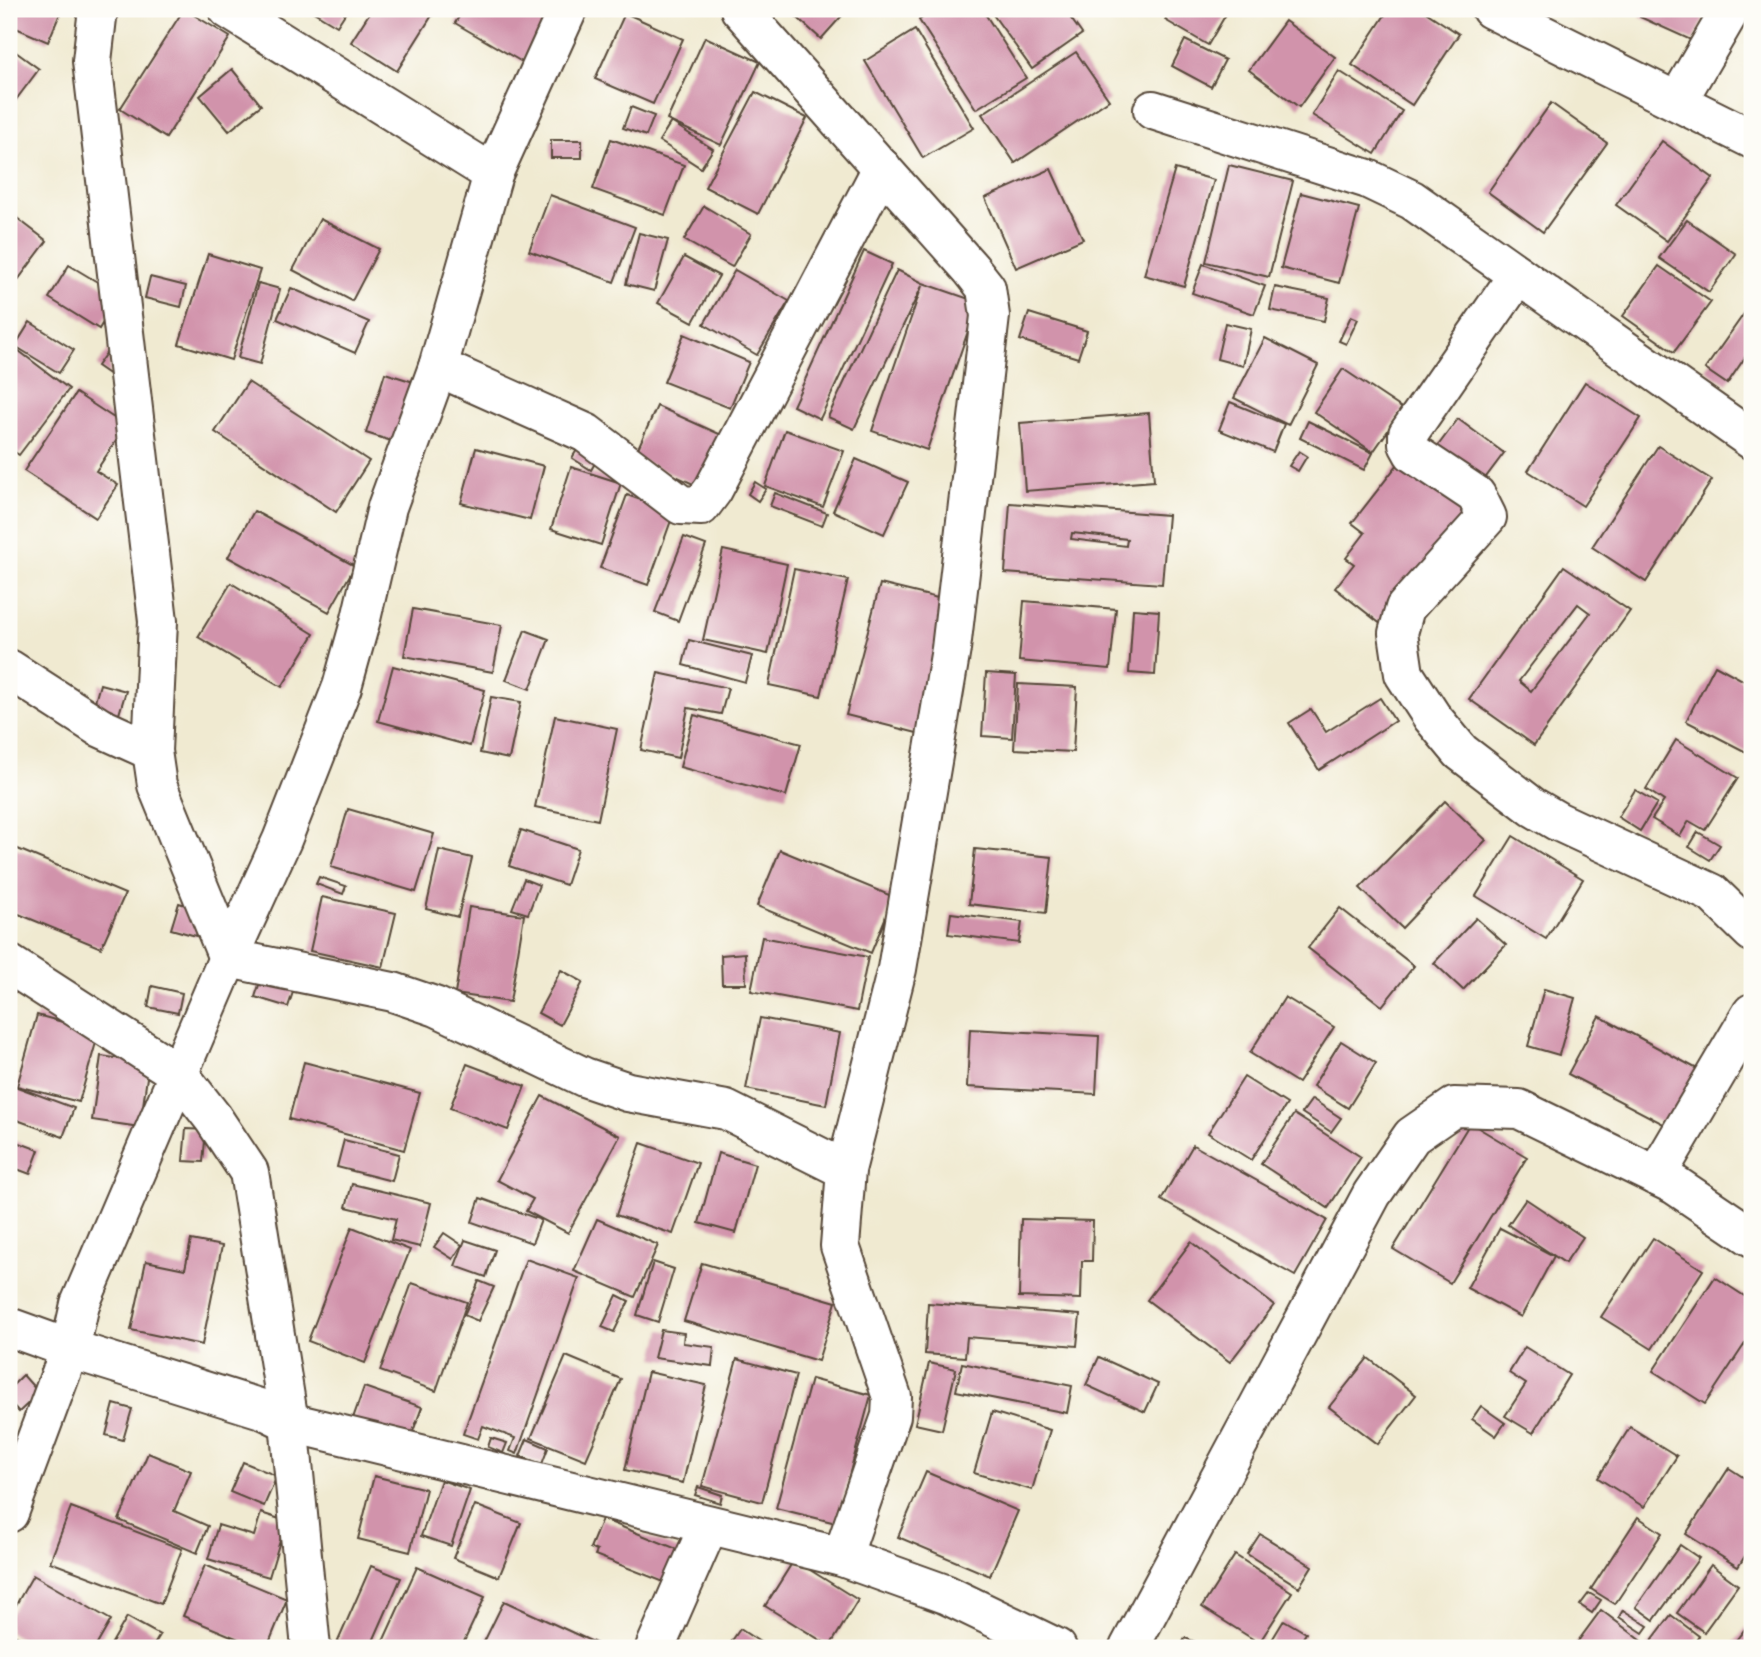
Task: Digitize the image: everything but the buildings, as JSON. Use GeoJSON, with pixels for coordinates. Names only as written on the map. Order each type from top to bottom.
{"type":"FeatureCollection","features":[{"type":"Feature","properties":{"kind":"street"},"geometry":{"type":"LineString","coordinates":[[97,9],[92,61],[158,621],[152,751],[157,785],[228,958]]}},
{"type":"Feature","properties":{"kind":"street"},"geometry":{"type":"LineString","coordinates":[[228,9],[493,174]]}},
{"type":"Feature","properties":{"kind":"street"},"geometry":{"type":"LineString","coordinates":[[9,1513],[70,1349],[80,1304],[228,958],[282,840],[342,687],[361,620],[387,507],[438,367],[493,174],[568,9]]}},
{"type":"Feature","properties":{"kind":"street"},"geometry":{"type":"LineString","coordinates":[[740,9],[978,278],[985,288],[990,316],[951,649],[904,929],[897,969],[846,1170],[840,1246],[892,1397],[891,1416],[842,1557]]}},
{"type":"Feature","properties":{"kind":"street"},"geometry":{"type":"LineString","coordinates":[[1491,9],[1752,139]]}},
{"type":"Feature","properties":{"kind":"street"},"geometry":{"type":"LineString","coordinates":[[1678,100],[1731,9]]}},
{"type":"Feature","properties":{"kind":"street"},"geometry":{"type":"LineString","coordinates":[[1153,110],[1368,179],[1412,200],[1752,440]]}},
{"type":"Feature","properties":{"kind":"street"},"geometry":{"type":"LineString","coordinates":[[438,367],[586,433],[681,505],[701,506],[713,490],[882,168]]}},
{"type":"Feature","properties":{"kind":"street"},"geometry":{"type":"LineString","coordinates":[[1518,275],[1408,434],[1408,444],[1413,453],[1476,495],[1487,517],[1405,608],[1398,633],[1404,674],[1432,717],[1461,752],[1532,807],[1712,893],[1752,932]]}},
{"type":"Feature","properties":{"kind":"street"},"geometry":{"type":"LineString","coordinates":[[9,669],[99,727],[152,751]]}},
{"type":"Feature","properties":{"kind":"street"},"geometry":{"type":"LineString","coordinates":[[228,958],[393,992],[426,1003],[584,1077],[628,1092],[726,1110],[846,1170]]}},
{"type":"Feature","properties":{"kind":"street"},"geometry":{"type":"LineString","coordinates":[[9,964],[178,1073],[213,1118],[249,1172],[289,1422],[311,1648]]}},
{"type":"Feature","properties":{"kind":"street"},"geometry":{"type":"LineString","coordinates":[[1656,1176],[1752,1013]]}},
{"type":"Feature","properties":{"kind":"street"},"geometry":{"type":"LineString","coordinates":[[1129,1648],[1372,1194],[1412,1136],[1454,1107],[1519,1109],[1675,1185],[1752,1237]]}},
{"type":"Feature","properties":{"kind":"street"},"geometry":{"type":"LineString","coordinates":[[9,1327],[70,1349],[262,1409],[289,1422],[842,1557],[945,1594],[1057,1648]]}},
{"type":"Feature","properties":{"kind":"street"},"geometry":{"type":"LineString","coordinates":[[654,1648],[709,1525]]}}]}
